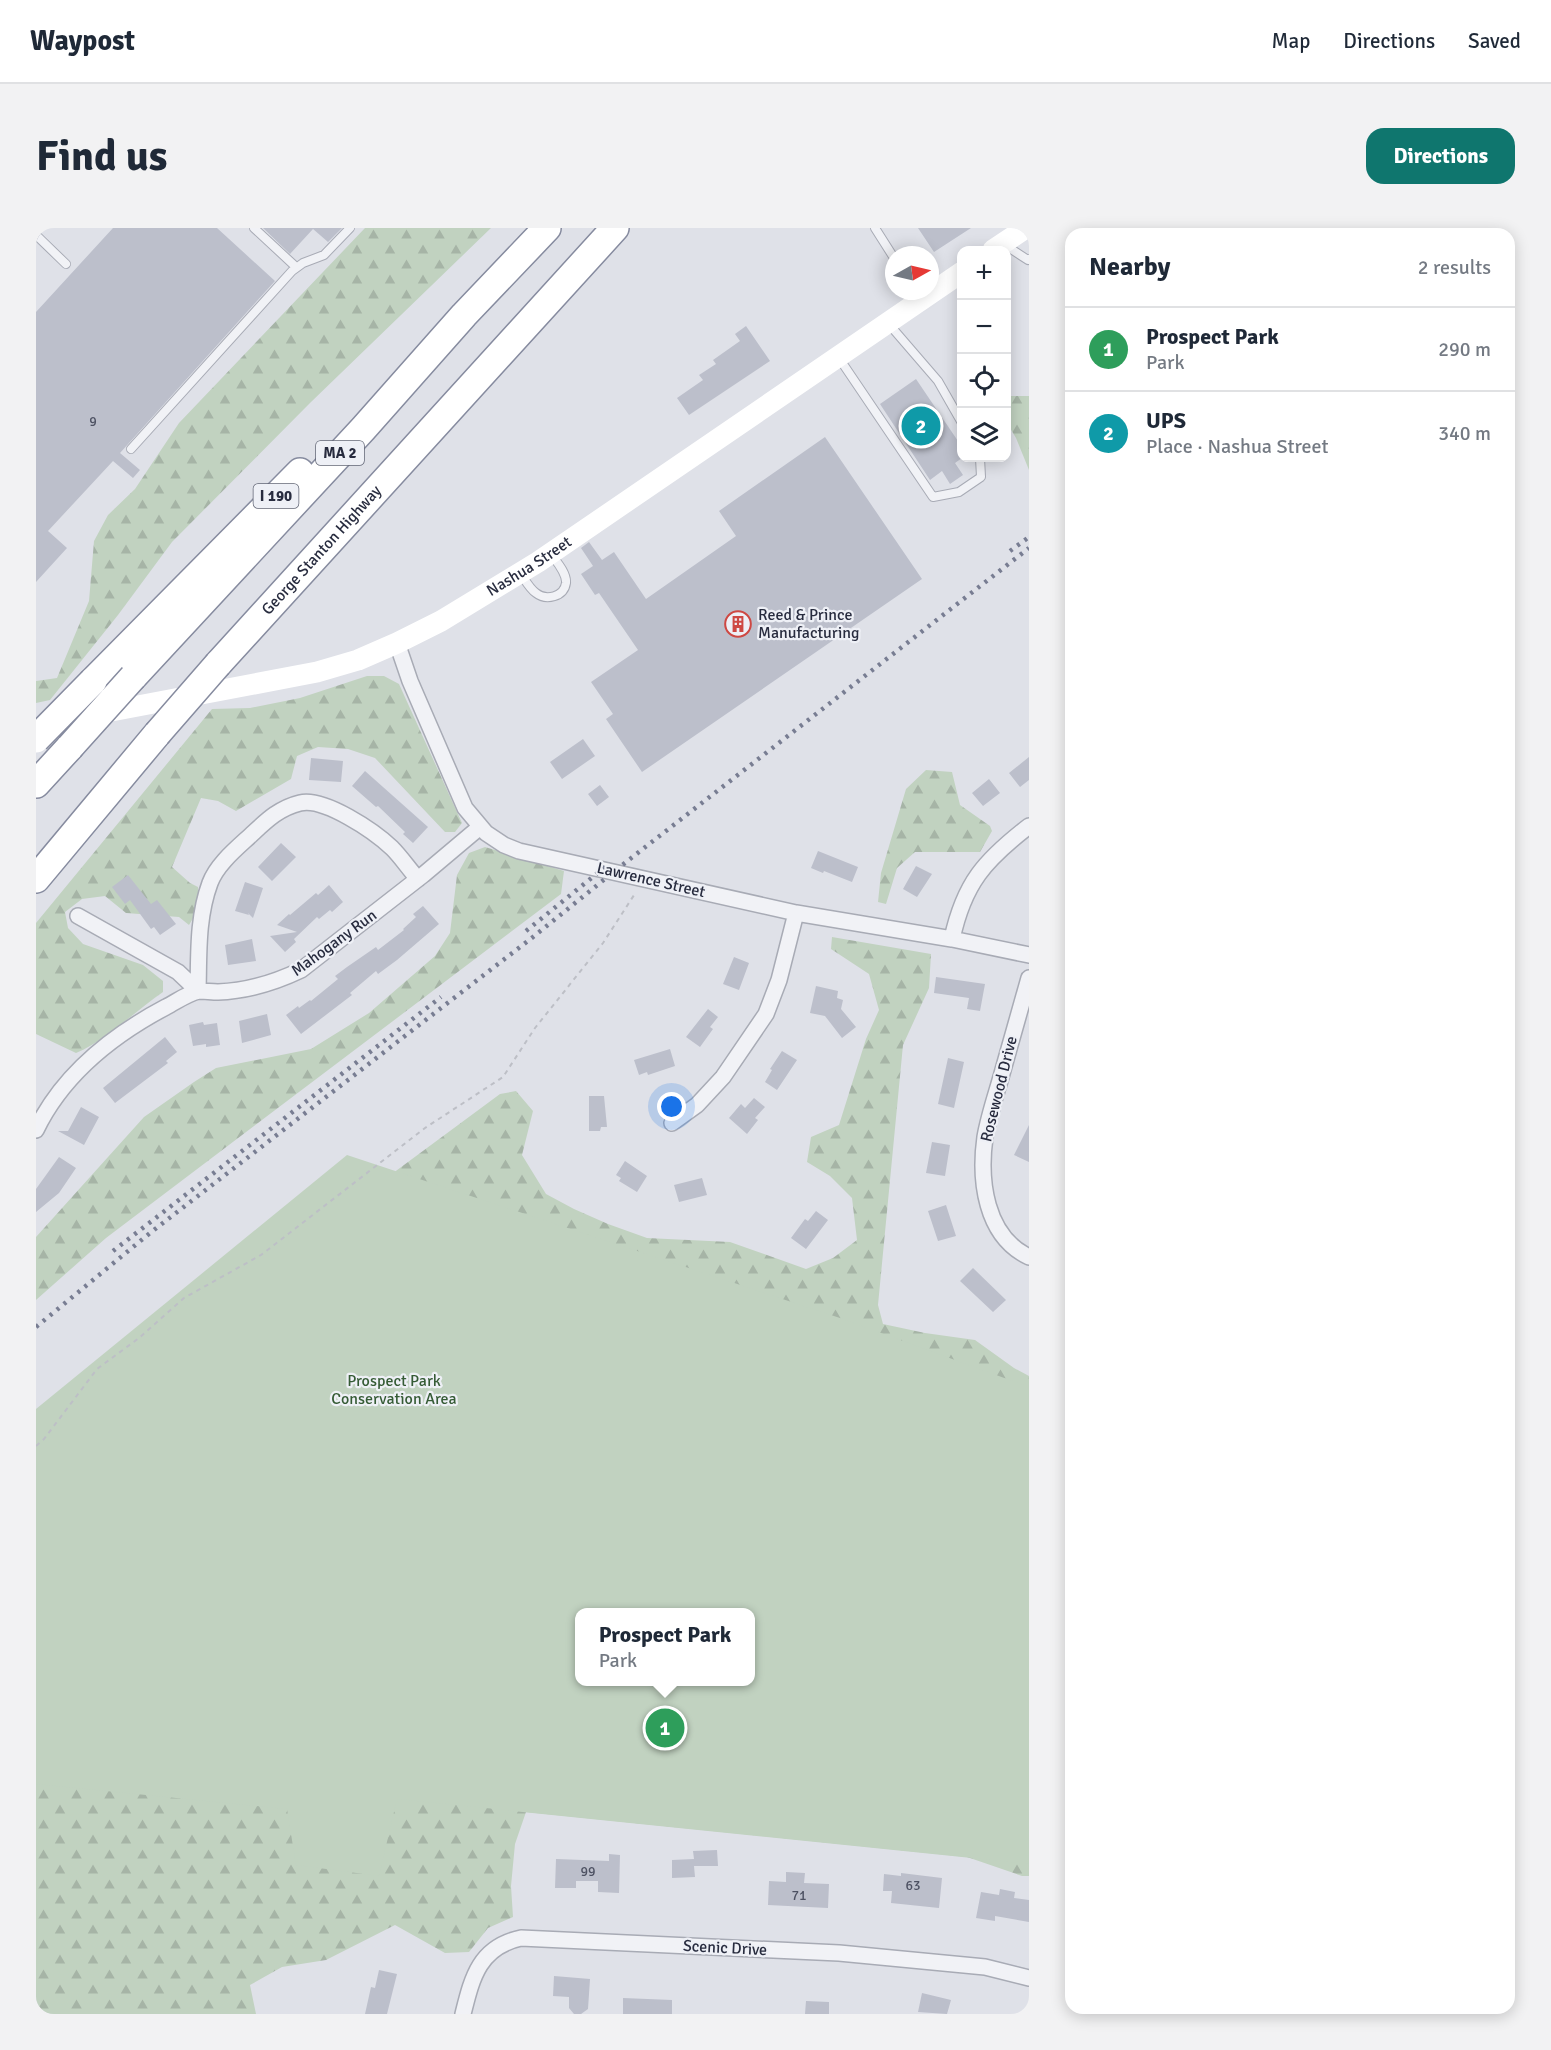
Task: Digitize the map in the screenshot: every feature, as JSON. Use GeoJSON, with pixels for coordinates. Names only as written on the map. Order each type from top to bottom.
{"type":"FeatureCollection","features":[{"type":"Feature","properties":{"kind":"highway","name":"MA 2"},"geometry":{"type":"LineString","coordinates":[[36,784],[464,315],[547,228]]}},
{"type":"Feature","properties":{"kind":"highway","name":"George Stanton Highway"},"geometry":{"type":"LineString","coordinates":[[36,879],[218,664],[390,472],[615,228]]}},
{"type":"Feature","properties":{"kind":"highway","name":"I 190"},"geometry":{"type":"LineString","coordinates":[[36,739],[283,488],[464,315]]}},
{"type":"Feature","properties":{"kind":"main road"},"geometry":{"type":"LineString","coordinates":[[999,246],[1026,228]]}},
{"type":"Feature","properties":{"kind":"main road","name":"Nashua Street"},"geometry":{"type":"LineString","coordinates":[[939,284],[957,275]]}},
{"type":"Feature","properties":{"kind":"main road","name":"Nashua Street"},"geometry":{"type":"LineString","coordinates":[[36,725],[316,672],[358,660],[397,643],[441,621],[550,554],[888,323],[913,300]]}},
{"type":"Feature","properties":{"kind":"street","name":"Lawrence Street"},"geometry":{"type":"LineString","coordinates":[[397,643],[406,672],[456,792],[480,827],[504,845],[519,851],[796,913],[952,939],[1029,955]]}},
{"type":"Feature","properties":{"kind":"street"},"geometry":{"type":"LineString","coordinates":[[198,991],[200,922],[211,880],[241,844],[282,809],[301,802],[311,802],[333,809],[352,819],[391,847],[418,879]]}},
{"type":"Feature","properties":{"kind":"street"},"geometry":{"type":"LineString","coordinates":[[952,939],[957,913],[982,867],[1000,848],[1029,826]]}},
{"type":"Feature","properties":{"kind":"street","name":"Mahogany Run"},"geometry":{"type":"LineString","coordinates":[[36,1130],[49,1104],[83,1064],[143,1019],[198,991],[219,992],[262,985],[301,970],[418,879],[480,827]]}},
{"type":"Feature","properties":{"kind":"street"},"geometry":{"type":"LineString","coordinates":[[672,1123],[697,1105],[723,1077],[766,1014],[779,981],[796,913]]}},
{"type":"Feature","properties":{"kind":"street"},"geometry":{"type":"LineString","coordinates":[[78,916],[178,972],[198,991]]}},
{"type":"Feature","properties":{"kind":"street","name":"Rosewood Drive"},"geometry":{"type":"LineString","coordinates":[[1029,978],[986,1134],[982,1166],[988,1205],[999,1230],[1010,1244],[1029,1257]]}},
{"type":"Feature","properties":{"kind":"street","name":"Scenic Drive"},"geometry":{"type":"LineString","coordinates":[[464,2014],[472,1978],[482,1961],[503,1945],[521,1938],[851,1954],[985,1967],[1029,1978]]}},
{"type":"Feature","properties":{"kind":"lane"},"geometry":{"type":"LineString","coordinates":[[40,228],[36,234],[66,264]]}},
{"type":"Feature","properties":{"kind":"lane"},"geometry":{"type":"LineString","coordinates":[[254,228],[296,267]]}},
{"type":"Feature","properties":{"kind":"lane"},"geometry":{"type":"LineString","coordinates":[[131,449],[296,267],[324,255],[350,228]]}},
{"type":"Feature","properties":{"kind":"lane"},"geometry":{"type":"LineString","coordinates":[[875,228],[886,246]]}},
{"type":"Feature","properties":{"kind":"lane"},"geometry":{"type":"LineString","coordinates":[[1011,253],[1029,259]]}},
{"type":"Feature","properties":{"kind":"lane"},"geometry":{"type":"LineString","coordinates":[[888,323],[938,381],[957,414]]}},
{"type":"Feature","properties":{"kind":"lane"},"geometry":{"type":"LineString","coordinates":[[838,356],[933,497],[959,492],[981,477],[980,462]]}},
{"type":"Feature","properties":{"kind":"lane"},"geometry":{"type":"LineString","coordinates":[[520,573],[536,593],[548,598],[556,596],[563,590],[566,583],[565,575],[550,554]]}},
{"type":"Feature","properties":{"kind":"path"},"geometry":{"type":"LineString","coordinates":[[36,1446],[44,1439],[97,1369],[139,1338],[184,1298],[261,1255],[425,1128],[502,1077],[536,1028],[603,943],[644,879]]}},
{"type":"Feature","properties":{"kind":"green space"},"geometry":{"type":"Polygon","coordinates":[[[365,228],[491,228],[310,403],[172,542],[118,615],[50,700],[36,703],[36,681],[57,678],[89,601],[94,541],[108,515],[135,489],[179,423],[365,228]]]}},
{"type":"Feature","properties":{"kind":"green space"},"geometry":{"type":"Polygon","coordinates":[[[1011,396],[1029,396],[1029,470],[1011,430],[1011,396]]]}},
{"type":"Feature","properties":{"kind":"green space"},"geometry":{"type":"Polygon","coordinates":[[[367,676],[384,676],[399,684],[462,823],[455,832],[445,832],[375,758],[348,749],[318,747],[297,756],[291,779],[236,811],[218,801],[201,798],[172,867],[198,887],[198,910],[189,925],[179,917],[126,913],[105,896],[82,899],[65,912],[68,928],[83,944],[143,965],[163,981],[163,992],[110,1033],[76,1053],[36,1034],[36,923],[212,709],[250,708],[300,698],[367,676]]]}},
{"type":"Feature","properties":{"kind":"green space"},"geometry":{"type":"Polygon","coordinates":[[[926,770],[952,772],[960,805],[990,826],[992,831],[980,852],[915,852],[897,868],[886,904],[878,902],[881,873],[906,789],[926,770]]]}},
{"type":"Feature","properties":{"kind":"green space"},"geometry":{"type":"Polygon","coordinates":[[[485,847],[564,871],[561,894],[106,1238],[36,1300],[36,1237],[144,1117],[216,1068],[311,1049],[369,1013],[435,956],[450,933],[457,875],[469,853],[485,847]]]}},
{"type":"Feature","properties":{"kind":"green space"},"geometry":{"type":"Polygon","coordinates":[[[832,937],[931,954],[929,988],[903,1045],[878,1305],[883,1324],[975,1340],[1029,1376],[1029,1876],[1022,1876],[967,1857],[526,1812],[515,1844],[511,1886],[513,1917],[488,1928],[469,1952],[445,1953],[395,1925],[326,1960],[282,1967],[250,1985],[256,2014],[36,2014],[36,1466],[362,1196],[500,1094],[516,1091],[533,1111],[522,1155],[546,1194],[574,1209],[647,1238],[730,1242],[806,1269],[833,1258],[857,1240],[852,1198],[830,1176],[807,1162],[811,1137],[839,1125],[866,1039],[879,1010],[869,974],[831,949],[832,937]]]}},
{"type":"Feature","properties":{"kind":"green space","name":"Prospect Park Conservation Area"},"geometry":{"type":"Polygon","coordinates":[[[347,1155],[840,1318],[1029,1387],[1029,1864],[397,1799],[379,1876],[296,1865],[287,1809],[36,1784],[36,1409],[347,1155]]]}},
{"type":"Feature","properties":{"kind":"building"},"geometry":{"type":"Polygon","coordinates":[[[113,228],[217,228],[275,281],[120,453],[140,470],[133,478],[113,461],[48,531],[67,548],[36,582],[36,312],[113,228]]]}},
{"type":"Feature","properties":{"kind":"building"},"geometry":{"type":"Polygon","coordinates":[[[263,228],[342,228],[328,242],[313,229],[290,254],[263,228]]]}},
{"type":"Feature","properties":{"kind":"building"},"geometry":{"type":"Polygon","coordinates":[[[918,228],[971,228],[939,249],[939,246],[930,246],[918,228]]]}},
{"type":"Feature","properties":{"kind":"building"},"geometry":{"type":"Polygon","coordinates":[[[746,326],[770,361],[689,415],[677,398],[703,380],[699,375],[716,364],[713,360],[740,341],[735,334],[746,326]]]}},
{"type":"Feature","properties":{"kind":"building"},"geometry":{"type":"Polygon","coordinates":[[[916,379],[957,440],[957,462],[955,463],[963,475],[950,484],[942,471],[930,480],[880,404],[916,379]]]}},
{"type":"Feature","properties":{"kind":"building","name":"Reed & Prince Manufacturing"},"geometry":{"type":"Polygon","coordinates":[[[825,437],[922,579],[642,772],[606,719],[613,714],[591,682],[638,650],[599,593],[595,595],[581,574],[593,566],[581,548],[589,542],[602,560],[614,552],[646,599],[736,536],[719,511],[825,437]]]}},
{"type":"Feature","properties":{"kind":"building"},"geometry":{"type":"Polygon","coordinates":[[[583,739],[595,756],[562,779],[550,762],[583,739]]]}},
{"type":"Feature","properties":{"kind":"building"},"geometry":{"type":"Polygon","coordinates":[[[1029,757],[1029,780],[1020,787],[1009,773],[1029,757]]]}},
{"type":"Feature","properties":{"kind":"building"},"geometry":{"type":"Polygon","coordinates":[[[311,758],[343,761],[341,782],[309,780],[311,758]]]}},
{"type":"Feature","properties":{"kind":"building"},"geometry":{"type":"Polygon","coordinates":[[[365,771],[428,827],[413,843],[378,806],[376,807],[352,786],[365,771]]]}},
{"type":"Feature","properties":{"kind":"building"},"geometry":{"type":"Polygon","coordinates":[[[989,779],[1000,793],[983,806],[972,793],[989,779]]]}},
{"type":"Feature","properties":{"kind":"building"},"geometry":{"type":"Polygon","coordinates":[[[600,785],[609,797],[597,806],[588,794],[600,785]]]}},
{"type":"Feature","properties":{"kind":"building"},"geometry":{"type":"Polygon","coordinates":[[[281,843],[296,857],[272,881],[258,867],[281,843]]]}},
{"type":"Feature","properties":{"kind":"building"},"geometry":{"type":"Polygon","coordinates":[[[818,851],[858,867],[852,882],[811,868],[818,851]]]}},
{"type":"Feature","properties":{"kind":"building"},"geometry":{"type":"Polygon","coordinates":[[[916,866],[932,874],[917,897],[903,889],[916,866]]]}},
{"type":"Feature","properties":{"kind":"building"},"geometry":{"type":"Polygon","coordinates":[[[128,875],[151,904],[157,900],[176,924],[160,935],[154,927],[151,929],[130,900],[125,904],[112,887],[128,875]]]}},
{"type":"Feature","properties":{"kind":"building"},"geometry":{"type":"Polygon","coordinates":[[[245,882],[263,888],[253,918],[248,913],[249,915],[235,911],[245,882]]]}},
{"type":"Feature","properties":{"kind":"building"},"geometry":{"type":"Polygon","coordinates":[[[329,885],[343,902],[332,912],[330,910],[319,919],[317,917],[294,939],[296,942],[285,952],[270,936],[297,932],[277,925],[329,885]]]}},
{"type":"Feature","properties":{"kind":"building"},"geometry":{"type":"Polygon","coordinates":[[[423,906],[439,924],[397,960],[378,974],[376,971],[350,993],[352,995],[301,1034],[286,1015],[298,1006],[299,1008],[311,1001],[338,979],[335,976],[347,967],[376,947],[378,950],[404,930],[416,917],[413,914],[423,906]]]}},
{"type":"Feature","properties":{"kind":"building"},"geometry":{"type":"Polygon","coordinates":[[[252,939],[256,961],[228,965],[225,945],[252,939]]]}},
{"type":"Feature","properties":{"kind":"building"},"geometry":{"type":"Polygon","coordinates":[[[734,957],[749,963],[739,990],[723,984],[734,957]]]}},
{"type":"Feature","properties":{"kind":"building"},"geometry":{"type":"Polygon","coordinates":[[[936,977],[985,984],[980,1011],[967,1009],[969,998],[934,993],[936,977]]]}},
{"type":"Feature","properties":{"kind":"building"},"geometry":{"type":"Polygon","coordinates":[[[816,986],[838,991],[837,998],[843,1000],[841,1009],[856,1027],[842,1038],[825,1016],[810,1013],[816,986]]]}},
{"type":"Feature","properties":{"kind":"building"},"geometry":{"type":"Polygon","coordinates":[[[708,1009],[718,1017],[710,1027],[713,1029],[700,1047],[686,1037],[708,1009]]]}},
{"type":"Feature","properties":{"kind":"building"},"geometry":{"type":"Polygon","coordinates":[[[267,1014],[271,1035],[242,1043],[239,1021],[267,1014]]]}},
{"type":"Feature","properties":{"kind":"building"},"geometry":{"type":"Polygon","coordinates":[[[203,1022],[204,1025],[217,1023],[220,1045],[193,1046],[189,1025],[203,1022]]]}},
{"type":"Feature","properties":{"kind":"building"},"geometry":{"type":"Polygon","coordinates":[[[165,1037],[177,1052],[166,1061],[168,1063],[115,1103],[103,1088],[165,1037]]]}},
{"type":"Feature","properties":{"kind":"building"},"geometry":{"type":"Polygon","coordinates":[[[670,1049],[675,1066],[648,1075],[647,1072],[639,1075],[634,1060],[670,1049]]]}},
{"type":"Feature","properties":{"kind":"building"},"geometry":{"type":"Polygon","coordinates":[[[782,1051],[797,1060],[777,1090],[765,1082],[772,1070],[770,1069],[782,1051]]]}},
{"type":"Feature","properties":{"kind":"building"},"geometry":{"type":"Polygon","coordinates":[[[948,1058],[964,1062],[954,1108],[938,1104],[948,1058]]]}},
{"type":"Feature","properties":{"kind":"building"},"geometry":{"type":"Polygon","coordinates":[[[589,1096],[604,1096],[607,1127],[601,1127],[600,1131],[589,1131],[589,1096]]]}},
{"type":"Feature","properties":{"kind":"building"},"geometry":{"type":"Polygon","coordinates":[[[754,1098],[765,1107],[755,1118],[758,1120],[747,1134],[729,1118],[741,1104],[745,1108],[754,1098]]]}},
{"type":"Feature","properties":{"kind":"building"},"geometry":{"type":"Polygon","coordinates":[[[81,1107],[99,1117],[84,1145],[58,1131],[68,1131],[81,1107]]]}},
{"type":"Feature","properties":{"kind":"building"},"geometry":{"type":"Polygon","coordinates":[[[1029,1125],[1029,1162],[1014,1155],[1029,1125]]]}},
{"type":"Feature","properties":{"kind":"building"},"geometry":{"type":"Polygon","coordinates":[[[932,1142],[950,1145],[945,1176],[926,1173],[932,1142]]]}},
{"type":"Feature","properties":{"kind":"building"},"geometry":{"type":"Polygon","coordinates":[[[59,1157],[76,1168],[59,1193],[36,1212],[36,1189],[59,1157]]]}},
{"type":"Feature","properties":{"kind":"building"},"geometry":{"type":"Polygon","coordinates":[[[625,1161],[647,1176],[637,1192],[619,1181],[621,1178],[616,1175],[625,1161]]]}},
{"type":"Feature","properties":{"kind":"building"},"geometry":{"type":"Polygon","coordinates":[[[702,1178],[707,1195],[679,1202],[674,1185],[702,1178]]]}},
{"type":"Feature","properties":{"kind":"building"},"geometry":{"type":"Polygon","coordinates":[[[946,1205],[956,1236],[938,1241],[928,1211],[946,1205]]]}},
{"type":"Feature","properties":{"kind":"building"},"geometry":{"type":"Polygon","coordinates":[[[816,1211],[828,1220],[806,1249],[791,1238],[805,1219],[808,1221],[816,1211]]]}},
{"type":"Feature","properties":{"kind":"building"},"geometry":{"type":"Polygon","coordinates":[[[973,1268],[1006,1300],[993,1312],[960,1281],[973,1268]]]}},
{"type":"Feature","properties":{"kind":"building"},"geometry":{"type":"Polygon","coordinates":[[[717,1850],[718,1866],[694,1866],[695,1877],[672,1878],[672,1860],[694,1859],[693,1851],[717,1850]]]}},
{"type":"Feature","properties":{"kind":"building"},"geometry":{"type":"Polygon","coordinates":[[[609,1854],[620,1855],[619,1893],[598,1892],[598,1881],[576,1881],[576,1888],[555,1888],[556,1859],[609,1861],[609,1854]]]}},
{"type":"Feature","properties":{"kind":"building"},"geometry":{"type":"Polygon","coordinates":[[[786,1872],[805,1873],[804,1883],[829,1884],[828,1908],[768,1905],[769,1881],[786,1882],[786,1872]]]}},
{"type":"Feature","properties":{"kind":"building"},"geometry":{"type":"Polygon","coordinates":[[[901,1873],[942,1878],[939,1908],[891,1903],[892,1891],[883,1891],[884,1874],[901,1876],[901,1873]]]}},
{"type":"Feature","properties":{"kind":"building"},"geometry":{"type":"Polygon","coordinates":[[[1000,1889],[1015,1892],[1014,1898],[1029,1900],[1029,1922],[995,1916],[995,1921],[976,1918],[981,1892],[999,1895],[1000,1889]]]}},
{"type":"Feature","properties":{"kind":"building"},"geometry":{"type":"Polygon","coordinates":[[[379,1970],[397,1974],[387,2014],[365,2014],[371,1987],[375,1988],[379,1970]]]}},
{"type":"Feature","properties":{"kind":"building"},"geometry":{"type":"Polygon","coordinates":[[[554,1976],[590,1979],[588,2009],[581,2014],[574,2014],[569,2008],[569,1997],[553,1996],[554,1976]]]}},
{"type":"Feature","properties":{"kind":"building"},"geometry":{"type":"Polygon","coordinates":[[[922,1993],[951,2000],[947,2014],[918,2012],[922,1993]]]}},
{"type":"Feature","properties":{"kind":"building"},"geometry":{"type":"Polygon","coordinates":[[[623,1998],[672,2000],[672,2014],[623,2014],[623,1998]]]}},
{"type":"Feature","properties":{"kind":"building"},"geometry":{"type":"Polygon","coordinates":[[[806,2001],[829,2002],[829,2014],[805,2014],[806,2001]]]}},
{"type":"Feature","properties":{"kind":"railway"},"geometry":{"type":"LineString","coordinates":[[1010,551],[1029,537]]}},
{"type":"Feature","properties":{"kind":"railway"},"geometry":{"type":"LineString","coordinates":[[36,1327],[150,1233],[533,937],[1029,548]]}},
{"type":"Feature","properties":{"kind":"railway"},"geometry":{"type":"LineString","coordinates":[[526,931],[610,863]]}},
{"type":"Feature","properties":{"kind":"railway"},"geometry":{"type":"LineString","coordinates":[[113,1251],[441,997]]}},
{"type":"Feature","properties":{"kind":"place","name":"UPS"},"geometry":{"type":"Point","coordinates":[921,426]}},
{"type":"Feature","properties":{"kind":"place","name":"Reed & Prince Manufacturing"},"geometry":{"type":"Point","coordinates":[738,624]}},
{"type":"Feature","properties":{"kind":"place","name":"Prospect Park"},"geometry":{"type":"Point","coordinates":[665,1728]}}]}
